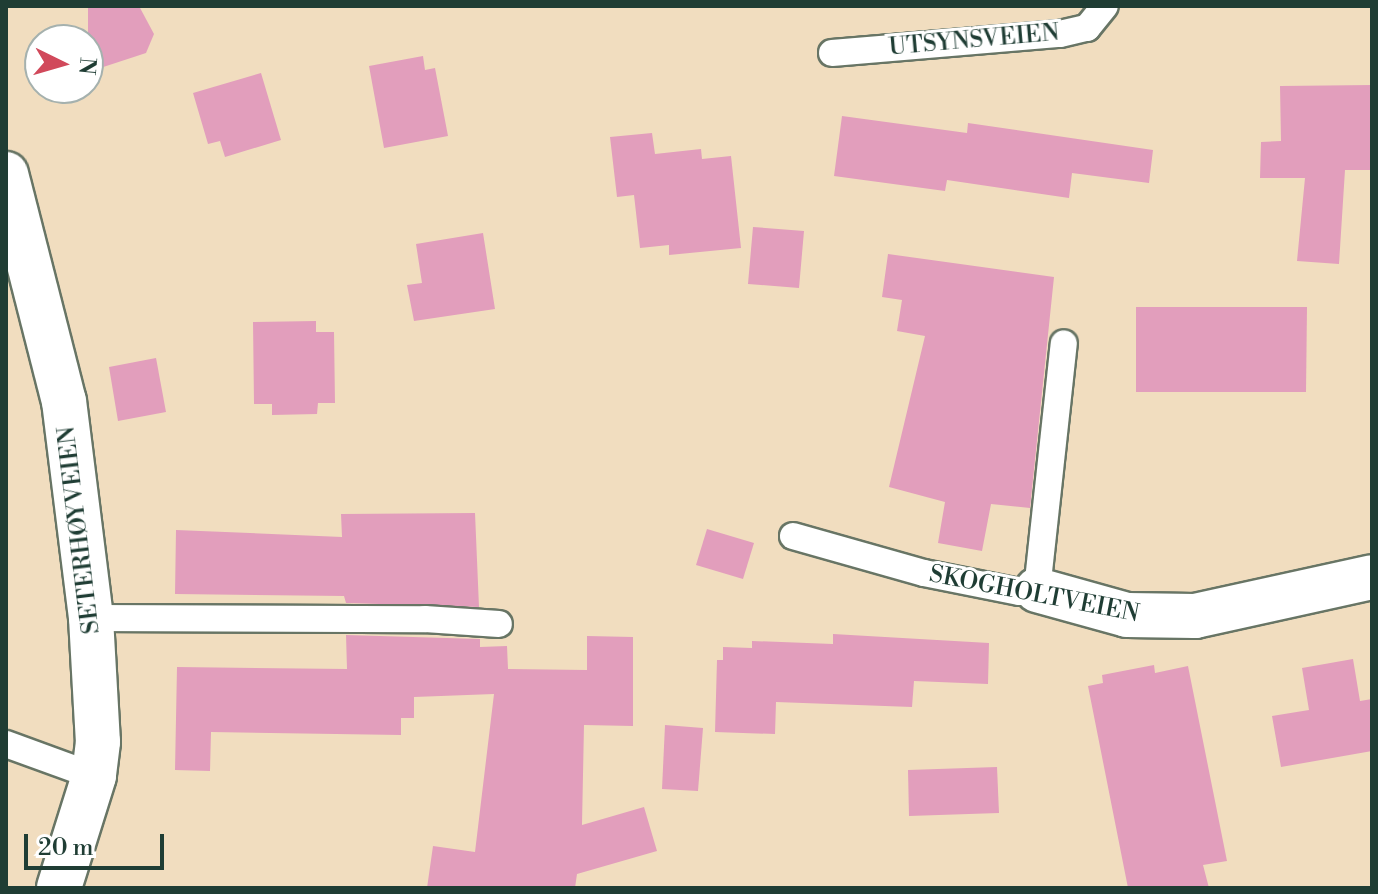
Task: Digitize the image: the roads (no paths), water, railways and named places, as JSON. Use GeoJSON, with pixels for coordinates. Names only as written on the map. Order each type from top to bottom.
{"type":"FeatureCollection","features":[{"type":"Feature","properties":{"kind":"street","name":"SETERHØYVEIEN"},"geometry":{"type":"LineString","coordinates":[[6,174],[64,401],[91,618],[98,742],[94,776],[59,888]]}},
{"type":"Feature","properties":{"kind":"street","name":"SKOGHOLTVEIEN"},"geometry":{"type":"LineString","coordinates":[[1037,590],[1127,615],[1195,616],[1372,577]]}},
{"type":"Feature","properties":{"kind":"lane","name":"UTSYNSVEIEN"},"geometry":{"type":"LineString","coordinates":[[832,53],[1060,34],[1087,28],[1105,6]]}},
{"type":"Feature","properties":{"kind":"lane"},"geometry":{"type":"LineString","coordinates":[[1037,590],[1064,343]]}},
{"type":"Feature","properties":{"kind":"lane","name":"SKOGHOLTVEIEN"},"geometry":{"type":"LineString","coordinates":[[793,536],[924,573],[1019,592],[1037,590]]}},
{"type":"Feature","properties":{"kind":"lane"},"geometry":{"type":"LineString","coordinates":[[91,618],[425,619],[499,624]]}},
{"type":"Feature","properties":{"kind":"lane"},"geometry":{"type":"LineString","coordinates":[[6,744],[94,776]]}}]}
